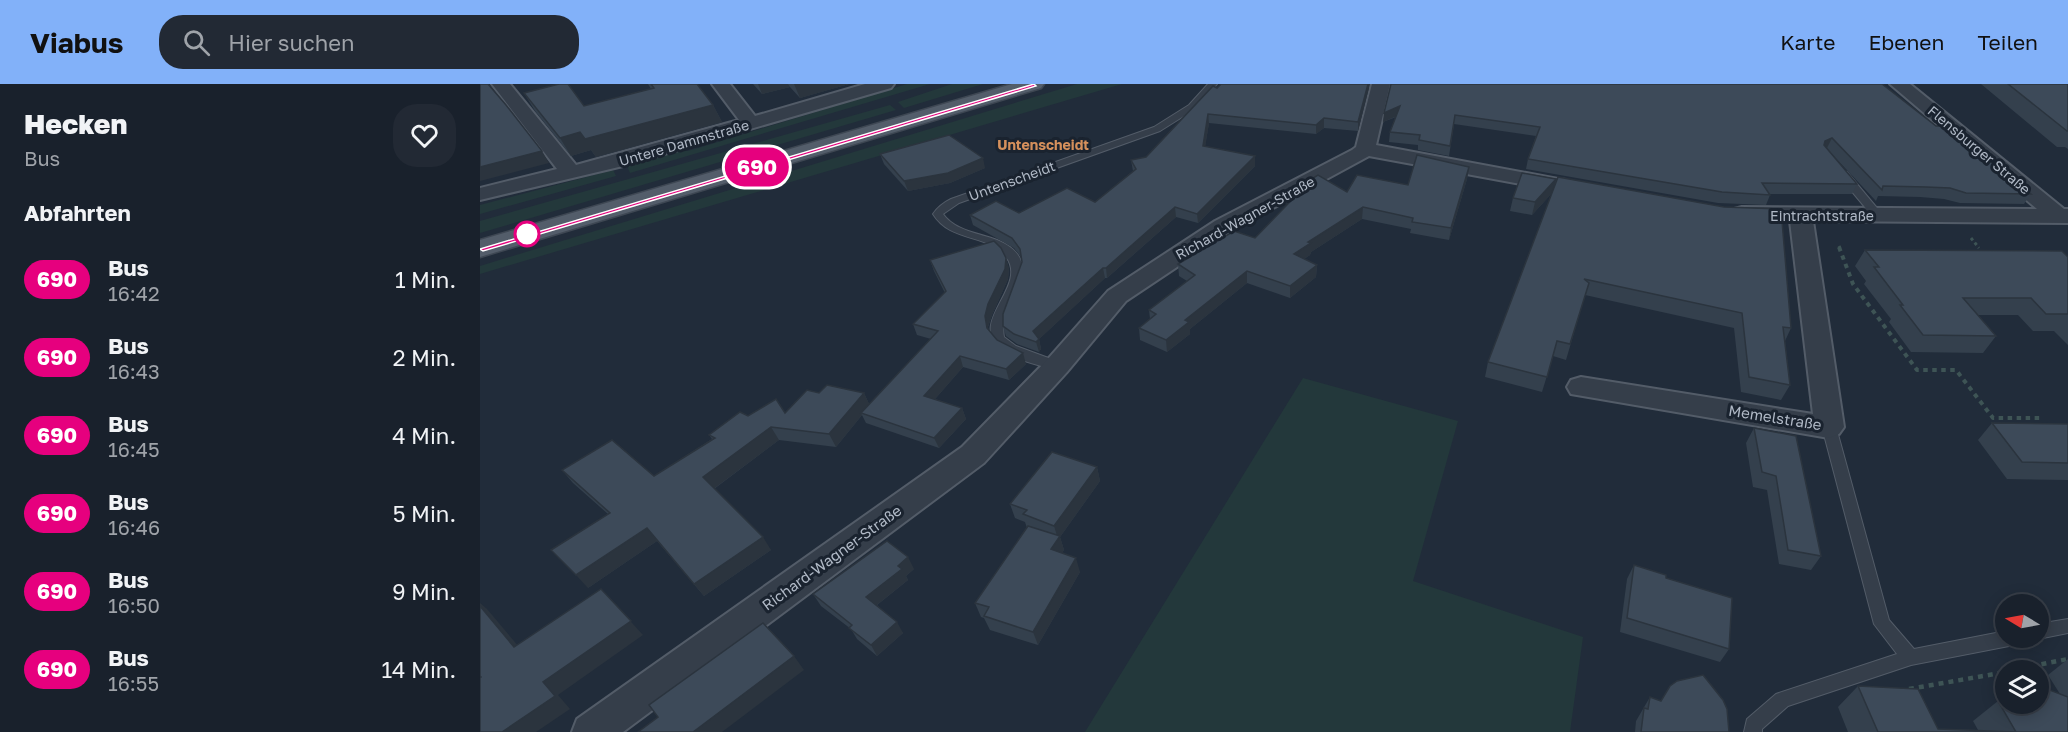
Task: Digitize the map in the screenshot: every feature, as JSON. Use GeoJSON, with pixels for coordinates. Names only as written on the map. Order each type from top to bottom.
{"type":"FeatureCollection","features":[{"type":"Feature","properties":{"kind":"main road"},"geometry":{"type":"LineString","coordinates":[[480,249],[1034,84]]}},
{"type":"Feature","properties":{"kind":"street"},"geometry":{"type":"LineString","coordinates":[[501,84],[571,174]]}},
{"type":"Feature","properties":{"kind":"street"},"geometry":{"type":"LineString","coordinates":[[721,84],[752,123]]}},
{"type":"Feature","properties":{"kind":"street","name":"Untere Dammstraße"},"geometry":{"type":"LineString","coordinates":[[480,194],[571,174],[885,84]]}},
{"type":"Feature","properties":{"kind":"street"},"geometry":{"type":"LineString","coordinates":[[1381,84],[1365,149],[1573,187]]}},
{"type":"Feature","properties":{"kind":"street","name":"Flensburger Straße"},"geometry":{"type":"LineString","coordinates":[[1899,84],[2064,216]]}},
{"type":"Feature","properties":{"kind":"street","name":"Richard-Wagner-Straße"},"geometry":{"type":"LineString","coordinates":[[591,732],[973,455],[1057,366],[1117,296],[1147,274],[1223,226],[1354,158],[1365,149]]}},
{"type":"Feature","properties":{"kind":"street","name":"Eintrachtstraße"},"geometry":{"type":"LineString","coordinates":[[1718,212],[1801,216],[2064,216]]}},
{"type":"Feature","properties":{"kind":"street","name":"Memelstraße"},"geometry":{"type":"LineString","coordinates":[[1581,387],[1830,427],[1801,216]]}},
{"type":"Feature","properties":{"kind":"lane","name":"Untenscheidt"},"geometry":{"type":"LineString","coordinates":[[1057,366],[1005,346],[997,339],[996,325],[1016,283],[1018,269],[1014,257],[981,236],[952,229],[941,222],[938,214],[944,207],[955,201],[1157,129],[1192,106],[1213,84]]}},
{"type":"Feature","properties":{"kind":"lane"},"geometry":{"type":"LineString","coordinates":[[1834,162],[1878,216]]}},
{"type":"Feature","properties":{"kind":"lane"},"geometry":{"type":"LineString","coordinates":[[1830,427],[1881,624],[1911,657]]}},
{"type":"Feature","properties":{"kind":"lane"},"geometry":{"type":"LineString","coordinates":[[2049,630],[2068,626]]}},
{"type":"Feature","properties":{"kind":"lane"},"geometry":{"type":"LineString","coordinates":[[1753,732],[1753,725],[1782,700],[1911,657],[1995,641]]}},
{"type":"Feature","properties":{"kind":"path"},"geometry":{"type":"LineString","coordinates":[[1839,246],[1853,284],[1917,370],[1956,370],[1993,418],[2042,418]]}},
{"type":"Feature","properties":{"kind":"path"},"geometry":{"type":"LineString","coordinates":[[2049,663],[2068,659]]}},
{"type":"Feature","properties":{"kind":"path"},"geometry":{"type":"LineString","coordinates":[[1907,690],[1995,674]]}},
{"type":"Feature","properties":{"kind":"green space"},"geometry":{"type":"Polygon","coordinates":[[[907,84],[930,84],[630,173],[627,166],[685,149],[687,151],[695,149],[907,84]]]}},
{"type":"Feature","properties":{"kind":"green space"},"geometry":{"type":"Polygon","coordinates":[[[952,84],[983,84],[904,108],[898,102],[952,84]]]}},
{"type":"Feature","properties":{"kind":"green space"},"geometry":{"type":"Polygon","coordinates":[[[1077,84],[1122,84],[480,274],[480,266],[1077,84]]]}},
{"type":"Feature","properties":{"kind":"green space"},"geometry":{"type":"Polygon","coordinates":[[[890,105],[896,110],[480,233],[480,221],[890,105]]]}},
{"type":"Feature","properties":{"kind":"green space"},"geometry":{"type":"Polygon","coordinates":[[[613,170],[616,176],[480,214],[480,205],[613,170]]]}},
{"type":"Feature","properties":{"kind":"green space"},"geometry":{"type":"Polygon","coordinates":[[[1303,378],[1458,421],[1413,581],[1583,637],[1570,732],[1085,732],[1303,378]]]}},
{"type":"Feature","properties":{"kind":"building"},"geometry":{"type":"Polygon","coordinates":[[[480,84],[488,84],[542,151],[480,167],[480,84]]]}},
{"type":"Feature","properties":{"kind":"building"},"geometry":{"type":"Polygon","coordinates":[[[559,84],[568,84],[584,106],[654,88],[651,84],[697,84],[713,105],[585,139],[580,132],[560,138],[524,93],[559,84]]]}},
{"type":"Feature","properties":{"kind":"building"},"geometry":{"type":"Polygon","coordinates":[[[1221,84],[1368,84],[1358,122],[1324,118],[1316,125],[1208,114],[1203,146],[1255,156],[1197,214],[1175,207],[1106,268],[1103,268],[1033,331],[1039,339],[1036,342],[1014,334],[1003,326],[1003,314],[1022,262],[1020,249],[1012,238],[970,215],[996,201],[1019,213],[1067,188],[1095,202],[1136,169],[1131,160],[1146,157],[1213,86],[1217,88],[1221,84]]]}},
{"type":"Feature","properties":{"kind":"building"},"geometry":{"type":"Polygon","coordinates":[[[1391,84],[1882,84],[1936,126],[1946,126],[2031,194],[1966,193],[1950,188],[1926,187],[1883,186],[1882,190],[1832,138],[1825,141],[1824,145],[1857,184],[1762,183],[1770,195],[1722,192],[1528,159],[1540,127],[1455,115],[1450,146],[1419,140],[1420,135],[1390,132],[1400,106],[1384,113],[1391,84]]]}},
{"type":"Feature","properties":{"kind":"building"},"geometry":{"type":"Polygon","coordinates":[[[2008,84],[2068,84],[2068,131],[2067,131],[2008,84]]]}},
{"type":"Feature","properties":{"kind":"building"},"geometry":{"type":"Polygon","coordinates":[[[949,135],[983,158],[948,173],[904,181],[880,154],[949,135]]]}},
{"type":"Feature","properties":{"kind":"building"},"geometry":{"type":"Polygon","coordinates":[[[1417,155],[1469,167],[1451,228],[1412,222],[1413,218],[1363,207],[1308,242],[1311,243],[1294,254],[1317,265],[1290,286],[1247,271],[1185,320],[1189,322],[1166,340],[1139,328],[1156,314],[1149,310],[1195,275],[1178,264],[1234,231],[1255,238],[1313,178],[1318,175],[1347,192],[1357,175],[1408,185],[1417,155]]]}},
{"type":"Feature","properties":{"kind":"building"},"geometry":{"type":"Polygon","coordinates":[[[1522,173],[1556,179],[1535,202],[1513,198],[1522,173]]]}},
{"type":"Feature","properties":{"kind":"building"},"geometry":{"type":"Polygon","coordinates":[[[1558,177],[1724,207],[1781,209],[1791,328],[1783,327],[1790,385],[1749,377],[1742,313],[1584,279],[1589,283],[1570,344],[1557,341],[1547,377],[1488,362],[1558,177]]]}},
{"type":"Feature","properties":{"kind":"building"},"geometry":{"type":"Polygon","coordinates":[[[994,241],[1006,258],[1005,269],[988,304],[985,316],[987,328],[997,340],[1023,353],[1006,369],[960,356],[924,396],[962,408],[934,438],[861,413],[938,331],[913,324],[946,291],[930,260],[994,241]]]}},
{"type":"Feature","properties":{"kind":"building"},"geometry":{"type":"Polygon","coordinates":[[[1865,250],[2062,251],[2068,257],[2068,314],[2046,314],[2031,298],[1963,298],[1996,336],[1923,335],[1874,267],[1879,267],[1865,250]]]}},
{"type":"Feature","properties":{"kind":"building"},"geometry":{"type":"Polygon","coordinates":[[[827,385],[864,393],[829,434],[771,427],[703,477],[763,537],[694,584],[647,528],[576,575],[551,550],[610,513],[562,470],[612,440],[654,476],[715,438],[709,435],[740,412],[748,416],[776,399],[785,413],[807,390],[819,393],[827,385]]]}},
{"type":"Feature","properties":{"kind":"building"},"geometry":{"type":"Polygon","coordinates":[[[1992,423],[2068,424],[2068,463],[2022,462],[1992,423]]]}},
{"type":"Feature","properties":{"kind":"building"},"geometry":{"type":"Polygon","coordinates":[[[1754,428],[1796,436],[1821,556],[1788,550],[1776,476],[1762,472],[1754,428]]]}},
{"type":"Feature","properties":{"kind":"building"},"geometry":{"type":"Polygon","coordinates":[[[1052,452],[1097,467],[1054,526],[1023,514],[1027,510],[1010,504],[1052,452]]]}},
{"type":"Feature","properties":{"kind":"building"},"geometry":{"type":"Polygon","coordinates":[[[1028,526],[1060,536],[1051,549],[1076,558],[1033,632],[984,616],[989,607],[975,603],[1028,526]]]}},
{"type":"Feature","properties":{"kind":"building"},"geometry":{"type":"Polygon","coordinates":[[[887,541],[908,557],[898,566],[902,569],[866,597],[897,622],[871,645],[849,628],[852,625],[813,594],[887,541]]]}},
{"type":"Feature","properties":{"kind":"building"},"geometry":{"type":"Polygon","coordinates":[[[1634,565],[1666,575],[1666,578],[1732,598],[1729,649],[1627,618],[1634,565]]]}},
{"type":"Feature","properties":{"kind":"building"},"geometry":{"type":"Polygon","coordinates":[[[601,589],[631,621],[543,682],[555,696],[502,732],[480,732],[480,606],[514,647],[601,589]]]}},
{"type":"Feature","properties":{"kind":"building"},"geometry":{"type":"Polygon","coordinates":[[[763,623],[794,656],[693,732],[638,732],[658,717],[649,705],[763,623]]]}},
{"type":"Feature","properties":{"kind":"building"},"geometry":{"type":"Polygon","coordinates":[[[1703,675],[1723,700],[1727,709],[1729,732],[1641,732],[1644,708],[1648,709],[1650,697],[1661,701],[1670,686],[1677,681],[1703,675]]]}},
{"type":"Feature","properties":{"kind":"building"},"geometry":{"type":"Polygon","coordinates":[[[1858,686],[1918,689],[1938,729],[2016,732],[1878,732],[1858,686]]]}},
{"type":"Feature","properties":{"kind":"building"},"geometry":{"type":"Polygon","coordinates":[[[2049,690],[2068,697],[2068,732],[2016,732],[2006,714],[2049,714],[2049,690]]]}},
{"type":"Feature","properties":{"kind":"bus line","name":"690"},"geometry":{"type":"LineString","coordinates":[[480,249],[1034,84]]}},
{"type":"Feature","properties":{"kind":"district","name":"Untenscheidt"},"geometry":{"type":"Point","coordinates":[1043,145]}}]}
